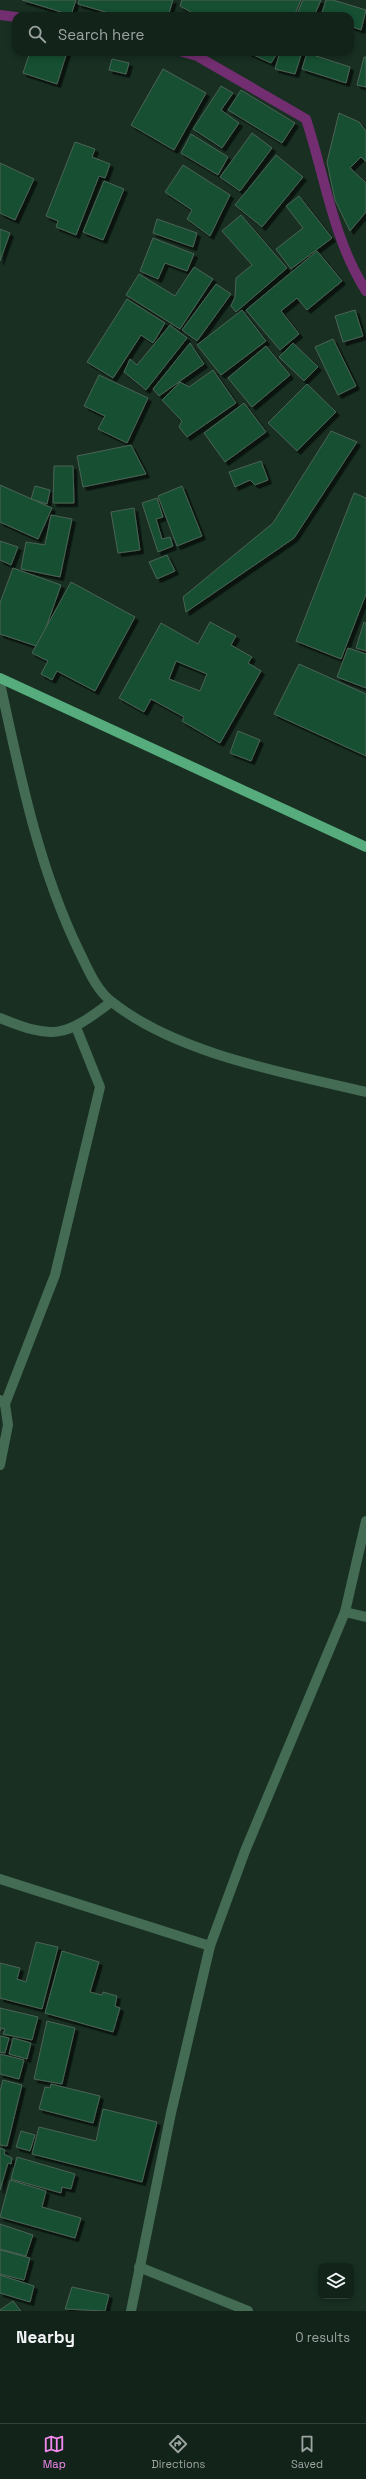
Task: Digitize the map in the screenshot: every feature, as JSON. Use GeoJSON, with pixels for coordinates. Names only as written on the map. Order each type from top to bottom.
{"type":"FeatureCollection","features":[{"type":"Feature","properties":{"kind":"main road"},"geometry":{"type":"LineString","coordinates":[[0,678],[366,847]]}},
{"type":"Feature","properties":{"kind":"street"},"geometry":{"type":"LineString","coordinates":[[0,683],[29,814],[47,877],[70,932],[93,980],[111,1002],[154,1029],[206,1050],[265,1068],[366,1092]]}},
{"type":"Feature","properties":{"kind":"street"},"geometry":{"type":"LineString","coordinates":[[0,1018],[22,1027],[53,1034],[76,1027],[111,1002]]}},
{"type":"Feature","properties":{"kind":"street"},"geometry":{"type":"LineString","coordinates":[[0,1465],[8,1425],[3,1402],[55,1275],[100,1087],[76,1027]]}},
{"type":"Feature","properties":{"kind":"street"},"geometry":{"type":"LineString","coordinates":[[131,2311],[171,2113],[210,1946],[245,1851],[345,1612],[366,1521]]}},
{"type":"Feature","properties":{"kind":"street"},"geometry":{"type":"LineString","coordinates":[[345,1612],[366,1617]]}},
{"type":"Feature","properties":{"kind":"street"},"geometry":{"type":"LineString","coordinates":[[0,1879],[210,1946]]}},
{"type":"Feature","properties":{"kind":"street"},"geometry":{"type":"LineString","coordinates":[[139,2267],[248,2311]]}},
{"type":"Feature","properties":{"kind":"building"},"geometry":{"type":"Polygon","coordinates":[[[22,0],[76,0],[72,12],[61,12],[22,0]]]}},
{"type":"Feature","properties":{"kind":"building"},"geometry":{"type":"Polygon","coordinates":[[[79,0],[173,0],[169,12],[105,12],[78,4],[79,0]]]}},
{"type":"Feature","properties":{"kind":"building"},"geometry":{"type":"Polygon","coordinates":[[[182,0],[301,0],[296,12],[191,12],[180,6],[182,0]]]}},
{"type":"Feature","properties":{"kind":"building"},"geometry":{"type":"Polygon","coordinates":[[[303,0],[321,0],[316,12],[298,12],[303,0]]]}},
{"type":"Feature","properties":{"kind":"building"},"geometry":{"type":"Polygon","coordinates":[[[326,0],[333,0],[366,10],[361,30],[354,27],[354,12],[322,12],[326,0]]]}},
{"type":"Feature","properties":{"kind":"building"},"geometry":{"type":"Polygon","coordinates":[[[29,56],[66,56],[57,84],[23,73],[29,56]]]}},
{"type":"Feature","properties":{"kind":"building"},"geometry":{"type":"Polygon","coordinates":[[[256,56],[275,56],[271,63],[256,56]]]}},
{"type":"Feature","properties":{"kind":"building"},"geometry":{"type":"Polygon","coordinates":[[[279,56],[301,56],[295,74],[275,69],[279,56]]]}},
{"type":"Feature","properties":{"kind":"building"},"geometry":{"type":"Polygon","coordinates":[[[306,56],[316,56],[350,67],[346,83],[302,69],[306,56]]]}},
{"type":"Feature","properties":{"kind":"building"},"geometry":{"type":"Polygon","coordinates":[[[364,57],[366,57],[366,87],[357,85],[364,57]]]}},
{"type":"Feature","properties":{"kind":"building"},"geometry":{"type":"Polygon","coordinates":[[[112,59],[129,63],[126,74],[109,70],[112,59]]]}},
{"type":"Feature","properties":{"kind":"building"},"geometry":{"type":"Polygon","coordinates":[[[163,69],[206,93],[174,150],[131,125],[163,69]]]}},
{"type":"Feature","properties":{"kind":"building"},"geometry":{"type":"Polygon","coordinates":[[[221,86],[233,93],[221,110],[239,123],[222,148],[193,129],[221,86]]]}},
{"type":"Feature","properties":{"kind":"building"},"geometry":{"type":"Polygon","coordinates":[[[241,90],[295,123],[282,143],[228,110],[241,90]]]}},
{"type":"Feature","properties":{"kind":"building"},"geometry":{"type":"Polygon","coordinates":[[[339,113],[359,122],[366,131],[366,162],[361,157],[350,168],[366,183],[366,212],[350,231],[335,200],[327,162],[339,113]]]}},
{"type":"Feature","properties":{"kind":"building"},"geometry":{"type":"Polygon","coordinates":[[[252,133],[272,148],[240,191],[220,177],[252,133]]]}},
{"type":"Feature","properties":{"kind":"building"},"geometry":{"type":"Polygon","coordinates":[[[191,134],[228,157],[218,175],[181,153],[191,134]]]}},
{"type":"Feature","properties":{"kind":"building"},"geometry":{"type":"Polygon","coordinates":[[[75,142],[95,149],[92,157],[110,164],[105,178],[99,176],[76,235],[56,227],[58,221],[46,216],[75,142]]]}},
{"type":"Feature","properties":{"kind":"building"},"geometry":{"type":"Polygon","coordinates":[[[276,155],[303,177],[262,227],[235,205],[276,155]]]}},
{"type":"Feature","properties":{"kind":"building"},"geometry":{"type":"Polygon","coordinates":[[[0,163],[34,179],[15,220],[0,213],[0,163]]]}},
{"type":"Feature","properties":{"kind":"building"},"geometry":{"type":"Polygon","coordinates":[[[183,165],[230,195],[210,236],[187,219],[192,210],[165,192],[183,165]]]}},
{"type":"Feature","properties":{"kind":"building"},"geometry":{"type":"Polygon","coordinates":[[[104,181],[124,189],[103,240],[83,232],[104,181]]]}},
{"type":"Feature","properties":{"kind":"building"},"geometry":{"type":"Polygon","coordinates":[[[299,196],[332,238],[291,269],[276,249],[303,228],[286,206],[299,196]]]}},
{"type":"Feature","properties":{"kind":"building"},"geometry":{"type":"Polygon","coordinates":[[[241,215],[287,268],[236,312],[231,306],[235,297],[236,278],[252,265],[222,231],[241,215]]]}},
{"type":"Feature","properties":{"kind":"building"},"geometry":{"type":"Polygon","coordinates":[[[157,219],[197,233],[193,247],[153,233],[157,219]]]}},
{"type":"Feature","properties":{"kind":"building"},"geometry":{"type":"Polygon","coordinates":[[[0,229],[10,233],[0,261],[0,229]]]}},
{"type":"Feature","properties":{"kind":"building"},"geometry":{"type":"Polygon","coordinates":[[[153,238],[194,254],[187,271],[165,263],[158,279],[140,271],[153,238]]]}},
{"type":"Feature","properties":{"kind":"building"},"geometry":{"type":"Polygon","coordinates":[[[317,251],[342,281],[307,310],[297,298],[281,311],[299,334],[280,350],[246,310],[317,251]]]}},
{"type":"Feature","properties":{"kind":"building"},"geometry":{"type":"Polygon","coordinates":[[[194,267],[213,279],[180,329],[126,295],[139,274],[175,296],[194,267]]]}},
{"type":"Feature","properties":{"kind":"building"},"geometry":{"type":"Polygon","coordinates":[[[216,284],[231,294],[197,341],[182,330],[216,284]]]}},
{"type":"Feature","properties":{"kind":"building"},"geometry":{"type":"Polygon","coordinates":[[[127,299],[165,323],[153,343],[141,335],[113,378],[87,362],[127,299]]]}},
{"type":"Feature","properties":{"kind":"building"},"geometry":{"type":"Polygon","coordinates":[[[242,310],[266,341],[221,375],[197,345],[242,310]]]}},
{"type":"Feature","properties":{"kind":"building"},"geometry":{"type":"Polygon","coordinates":[[[355,310],[363,336],[343,342],[335,316],[355,310]]]}},
{"type":"Feature","properties":{"kind":"building"},"geometry":{"type":"Polygon","coordinates":[[[170,325],[187,338],[146,390],[124,372],[130,359],[137,365],[170,325]]]}},
{"type":"Feature","properties":{"kind":"building"},"geometry":{"type":"Polygon","coordinates":[[[333,339],[356,386],[338,395],[315,347],[333,339]]]}},
{"type":"Feature","properties":{"kind":"building"},"geometry":{"type":"Polygon","coordinates":[[[190,343],[204,364],[159,396],[153,389],[190,343]]]}},
{"type":"Feature","properties":{"kind":"building"},"geometry":{"type":"Polygon","coordinates":[[[293,343],[318,367],[304,381],[279,357],[293,343]]]}},
{"type":"Feature","properties":{"kind":"building"},"geometry":{"type":"Polygon","coordinates":[[[266,346],[290,375],[252,407],[228,378],[266,346]]]}},
{"type":"Feature","properties":{"kind":"building"},"geometry":{"type":"Polygon","coordinates":[[[213,370],[236,403],[187,437],[179,427],[182,421],[162,400],[180,382],[189,387],[213,370]]]}},
{"type":"Feature","properties":{"kind":"building"},"geometry":{"type":"Polygon","coordinates":[[[99,375],[148,398],[127,443],[98,429],[105,416],[84,406],[99,375]]]}},
{"type":"Feature","properties":{"kind":"building"},"geometry":{"type":"Polygon","coordinates":[[[307,384],[336,412],[297,451],[268,423],[307,384]]]}},
{"type":"Feature","properties":{"kind":"building"},"geometry":{"type":"Polygon","coordinates":[[[244,403],[266,432],[225,462],[204,433],[244,403]]]}},
{"type":"Feature","properties":{"kind":"building"},"geometry":{"type":"Polygon","coordinates":[[[331,431],[357,442],[294,538],[186,612],[183,597],[273,523],[331,431]]]}},
{"type":"Feature","properties":{"kind":"building"},"geometry":{"type":"Polygon","coordinates":[[[131,445],[146,474],[83,487],[77,456],[131,445]]]}},
{"type":"Feature","properties":{"kind":"building"},"geometry":{"type":"Polygon","coordinates":[[[261,461],[268,480],[255,485],[250,480],[235,487],[229,472],[261,461]]]}},
{"type":"Feature","properties":{"kind":"building"},"geometry":{"type":"Polygon","coordinates":[[[54,466],[73,466],[74,503],[53,503],[54,466]]]}},
{"type":"Feature","properties":{"kind":"building"},"geometry":{"type":"Polygon","coordinates":[[[0,485],[52,508],[38,539],[0,522],[0,485]]]}},
{"type":"Feature","properties":{"kind":"building"},"geometry":{"type":"Polygon","coordinates":[[[35,486],[50,490],[47,504],[31,499],[35,486]]]}},
{"type":"Feature","properties":{"kind":"building"},"geometry":{"type":"Polygon","coordinates":[[[182,486],[202,536],[177,546],[158,496],[182,486]]]}},
{"type":"Feature","properties":{"kind":"building"},"geometry":{"type":"Polygon","coordinates":[[[354,493],[366,498],[366,594],[341,659],[296,641],[354,493]]]}},
{"type":"Feature","properties":{"kind":"building"},"geometry":{"type":"Polygon","coordinates":[[[157,498],[163,517],[156,519],[162,539],[170,537],[173,546],[158,552],[142,503],[157,498]]]}},
{"type":"Feature","properties":{"kind":"building"},"geometry":{"type":"Polygon","coordinates":[[[134,508],[140,550],[118,553],[111,512],[134,508]]]}},
{"type":"Feature","properties":{"kind":"building"},"geometry":{"type":"Polygon","coordinates":[[[51,515],[72,519],[60,577],[21,569],[26,542],[45,545],[51,515]]]}},
{"type":"Feature","properties":{"kind":"building"},"geometry":{"type":"Polygon","coordinates":[[[0,541],[18,547],[11,565],[0,560],[0,541]]]}},
{"type":"Feature","properties":{"kind":"building"},"geometry":{"type":"Polygon","coordinates":[[[167,555],[175,571],[157,579],[149,562],[167,555]]]}},
{"type":"Feature","properties":{"kind":"building"},"geometry":{"type":"Polygon","coordinates":[[[13,568],[61,585],[39,647],[0,634],[0,603],[13,568]]]}},
{"type":"Feature","properties":{"kind":"building"},"geometry":{"type":"Polygon","coordinates":[[[71,582],[135,617],[95,691],[57,671],[52,680],[41,674],[48,661],[32,653],[71,582]]]}},
{"type":"Feature","properties":{"kind":"building"},"geometry":{"type":"Polygon","coordinates":[[[210,622],[236,636],[231,645],[252,657],[248,663],[261,671],[220,743],[182,721],[184,717],[151,699],[144,712],[119,698],[161,623],[198,644],[210,622]],[[176,661],[169,679],[200,691],[207,674],[176,661]]]}},
{"type":"Feature","properties":{"kind":"building"},"geometry":{"type":"Polygon","coordinates":[[[364,622],[366,623],[366,651],[356,648],[364,622]]]}},
{"type":"Feature","properties":{"kind":"building"},"geometry":{"type":"Polygon","coordinates":[[[348,648],[366,654],[366,688],[337,677],[348,648]]]}},
{"type":"Feature","properties":{"kind":"building"},"geometry":{"type":"Polygon","coordinates":[[[299,664],[366,694],[366,756],[274,714],[299,664]]]}},
{"type":"Feature","properties":{"kind":"building"},"geometry":{"type":"Polygon","coordinates":[[[238,731],[260,740],[251,761],[230,753],[238,731]]]}},
{"type":"Feature","properties":{"kind":"building"},"geometry":{"type":"Polygon","coordinates":[[[36,1942],[58,1947],[42,2009],[0,1998],[0,1963],[20,1968],[17,1979],[26,1982],[36,1942]]]}},
{"type":"Feature","properties":{"kind":"building"},"geometry":{"type":"Polygon","coordinates":[[[62,1951],[99,1962],[90,1992],[102,1995],[103,1992],[117,1996],[115,2006],[120,2008],[113,2032],[45,2013],[62,1951]]]}},
{"type":"Feature","properties":{"kind":"building"},"geometry":{"type":"Polygon","coordinates":[[[0,2008],[38,2017],[32,2040],[3,2034],[5,2029],[1,2028],[0,2031],[0,2008]]]}},
{"type":"Feature","properties":{"kind":"building"},"geometry":{"type":"Polygon","coordinates":[[[47,2021],[75,2028],[62,2084],[34,2079],[47,2021]]]}},
{"type":"Feature","properties":{"kind":"building"},"geometry":{"type":"Polygon","coordinates":[[[0,2036],[9,2038],[5,2053],[0,2052],[0,2036]]]}},
{"type":"Feature","properties":{"kind":"building"},"geometry":{"type":"Polygon","coordinates":[[[13,2038],[31,2043],[27,2059],[9,2054],[13,2038]]]}},
{"type":"Feature","properties":{"kind":"building"},"geometry":{"type":"Polygon","coordinates":[[[0,2054],[24,2060],[19,2079],[0,2074],[0,2054]]]}},
{"type":"Feature","properties":{"kind":"building"},"geometry":{"type":"Polygon","coordinates":[[[3,2080],[22,2085],[7,2146],[0,2145],[0,2091],[3,2080]]]}},
{"type":"Feature","properties":{"kind":"building"},"geometry":{"type":"Polygon","coordinates":[[[51,2084],[100,2096],[93,2123],[39,2109],[45,2087],[50,2088],[51,2084]]]}},
{"type":"Feature","properties":{"kind":"building"},"geometry":{"type":"Polygon","coordinates":[[[103,2109],[157,2122],[142,2182],[32,2154],[39,2127],[96,2141],[103,2109]]]}},
{"type":"Feature","properties":{"kind":"building"},"geometry":{"type":"Polygon","coordinates":[[[21,2131],[35,2135],[30,2151],[16,2147],[21,2131]]]}},
{"type":"Feature","properties":{"kind":"building"},"geometry":{"type":"Polygon","coordinates":[[[0,2148],[5,2150],[4,2154],[12,2158],[11,2164],[8,2163],[0,2190],[0,2148]]]}},
{"type":"Feature","properties":{"kind":"building"},"geometry":{"type":"Polygon","coordinates":[[[17,2157],[75,2174],[71,2189],[62,2187],[61,2193],[11,2179],[17,2157]]]}},
{"type":"Feature","properties":{"kind":"building"},"geometry":{"type":"Polygon","coordinates":[[[10,2180],[46,2191],[42,2207],[81,2218],[75,2238],[0,2217],[10,2180]]]}},
{"type":"Feature","properties":{"kind":"building"},"geometry":{"type":"Polygon","coordinates":[[[0,2224],[33,2235],[26,2256],[0,2249],[0,2224]]]}},
{"type":"Feature","properties":{"kind":"building"},"geometry":{"type":"Polygon","coordinates":[[[0,2250],[30,2258],[24,2280],[0,2274],[0,2250]]]}},
{"type":"Feature","properties":{"kind":"building"},"geometry":{"type":"Polygon","coordinates":[[[0,2275],[34,2286],[30,2302],[0,2293],[0,2275]]]}},
{"type":"Feature","properties":{"kind":"building"},"geometry":{"type":"Polygon","coordinates":[[[72,2287],[109,2295],[105,2311],[65,2309],[72,2287]]]}},
{"type":"Feature","properties":{"kind":"building"},"geometry":{"type":"Polygon","coordinates":[[[13,2301],[21,2311],[0,2311],[0,2310],[13,2301]]]}},
{"type":"Feature","properties":{"kind":"waterway"},"geometry":{"type":"LineString","coordinates":[[0,15],[12,16]]}},
{"type":"Feature","properties":{"kind":"waterway"},"geometry":{"type":"LineString","coordinates":[[197,56],[306,119],[345,250],[366,291]]}}]}
